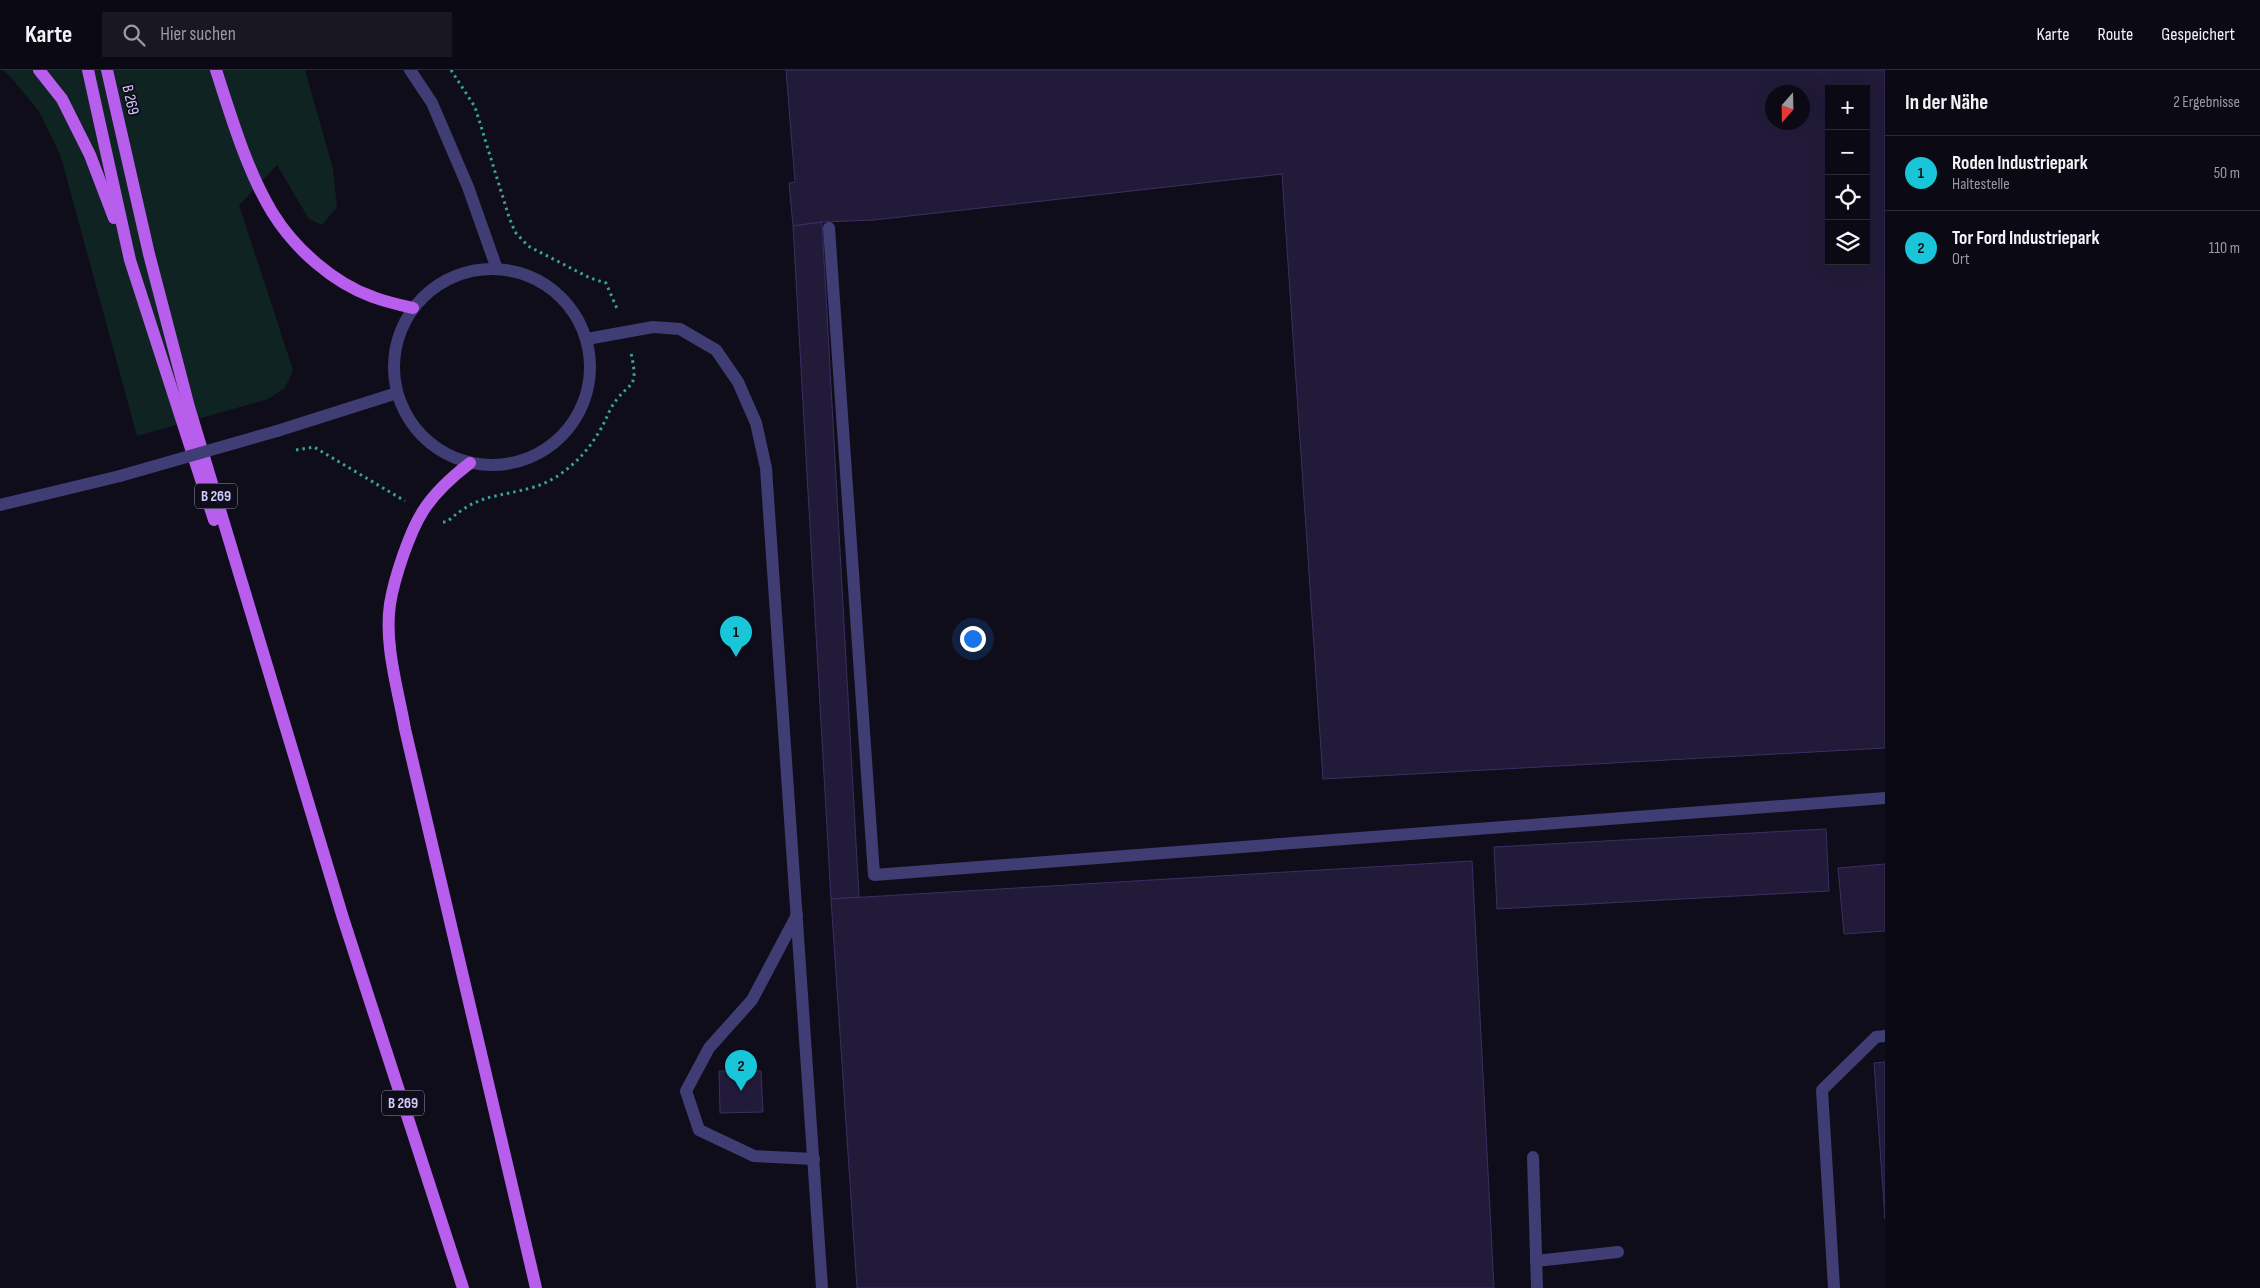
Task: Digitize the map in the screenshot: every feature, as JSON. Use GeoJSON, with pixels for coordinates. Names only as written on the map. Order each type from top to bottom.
{"type":"FeatureCollection","features":[{"type":"Feature","properties":{"kind":"main road"},"geometry":{"type":"LineString","coordinates":[[39,70],[62,99],[90,155],[130,260],[343,918]]}},
{"type":"Feature","properties":{"kind":"main road"},"geometry":{"type":"LineString","coordinates":[[88,70],[130,260]]}},
{"type":"Feature","properties":{"kind":"main road","name":"B 269"},"geometry":{"type":"LineString","coordinates":[[107,70],[149,254],[189,407],[343,918],[464,1288]]}},
{"type":"Feature","properties":{"kind":"main road"},"geometry":{"type":"LineString","coordinates":[[216,70],[254,174],[272,213],[300,248],[336,279],[372,297],[413,308]]}},
{"type":"Feature","properties":{"kind":"main road"},"geometry":{"type":"LineString","coordinates":[[470,463],[451,478],[423,511],[403,555],[390,605],[391,650],[405,729],[536,1288]]}},
{"type":"Feature","properties":{"kind":"street"},"geometry":{"type":"LineString","coordinates":[[410,70],[432,103],[468,187],[498,269]]}},
{"type":"Feature","properties":{"kind":"street"},"geometry":{"type":"LineString","coordinates":[[829,228],[874,875],[1885,798]]}},
{"type":"Feature","properties":{"kind":"street"},"geometry":{"type":"LineString","coordinates":[[498,269],[521,273],[543,283],[562,298],[572,311],[587,339],[590,368],[586,397],[573,423],[553,444],[528,459],[500,465],[470,463],[446,454],[424,438],[408,417],[398,393],[394,363],[399,334],[413,308],[430,291],[450,278],[473,271],[498,269]]}},
{"type":"Feature","properties":{"kind":"street"},"geometry":{"type":"LineString","coordinates":[[587,339],[653,327],[680,329],[716,350],[738,382],[756,423],[766,468],[822,1288]]}},
{"type":"Feature","properties":{"kind":"street"},"geometry":{"type":"LineString","coordinates":[[0,505],[120,476],[277,431],[398,393]]}},
{"type":"Feature","properties":{"kind":"street"},"geometry":{"type":"LineString","coordinates":[[797,916],[752,1000],[709,1048],[686,1091],[699,1130],[754,1156],[814,1159]]}},
{"type":"Feature","properties":{"kind":"street"},"geometry":{"type":"LineString","coordinates":[[1834,1288],[1822,1090],[1876,1037],[1885,1036]]}},
{"type":"Feature","properties":{"kind":"street"},"geometry":{"type":"LineString","coordinates":[[1533,1157],[1538,1288]]}},
{"type":"Feature","properties":{"kind":"street"},"geometry":{"type":"LineString","coordinates":[[1536,1261],[1618,1252]]}},
{"type":"Feature","properties":{"kind":"path"},"geometry":{"type":"LineString","coordinates":[[291,451],[314,447],[441,522],[447,522],[478,500],[535,487],[563,472],[585,453],[600,431],[612,407],[634,381],[636,373],[626,332],[606,283],[590,278],[528,246],[515,232],[508,217],[475,107],[451,70]]}},
{"type":"Feature","properties":{"kind":"green space"},"geometry":{"type":"Polygon","coordinates":[[[2,70],[305,70],[333,169],[337,207],[322,225],[309,219],[277,165],[239,205],[293,370],[285,388],[268,399],[137,436],[61,157],[39,111],[8,74],[2,70]]]}},
{"type":"Feature","properties":{"kind":"building"},"geometry":{"type":"Polygon","coordinates":[[[786,70],[1885,70],[1885,748],[1323,779],[1282,174],[874,220],[822,222],[793,226],[789,183],[795,182],[786,70]]]}},
{"type":"Feature","properties":{"kind":"building"},"geometry":{"type":"Polygon","coordinates":[[[822,222],[859,897],[831,899],[793,226],[822,222]]]}},
{"type":"Feature","properties":{"kind":"building"},"geometry":{"type":"Polygon","coordinates":[[[1826,829],[1829,891],[1497,909],[1494,847],[1826,829]]]}},
{"type":"Feature","properties":{"kind":"building"},"geometry":{"type":"Polygon","coordinates":[[[1472,861],[1494,1288],[857,1288],[831,899],[1472,861]]]}},
{"type":"Feature","properties":{"kind":"building"},"geometry":{"type":"Polygon","coordinates":[[[1885,864],[1885,931],[1844,934],[1838,868],[1885,864]]]}},
{"type":"Feature","properties":{"kind":"building"},"geometry":{"type":"Polygon","coordinates":[[[1885,1062],[1885,1219],[1874,1063],[1885,1062]]]}},
{"type":"Feature","properties":{"kind":"building"},"geometry":{"type":"Polygon","coordinates":[[[719,1071],[761,1071],[763,1112],[720,1113],[719,1071]]]}},
{"type":"Feature","properties":{"kind":"place","name":"Roden Industriepark"},"geometry":{"type":"Point","coordinates":[736,657]}},
{"type":"Feature","properties":{"kind":"place","name":"Tor Ford Industriepark"},"geometry":{"type":"Point","coordinates":[741,1091]}}]}
